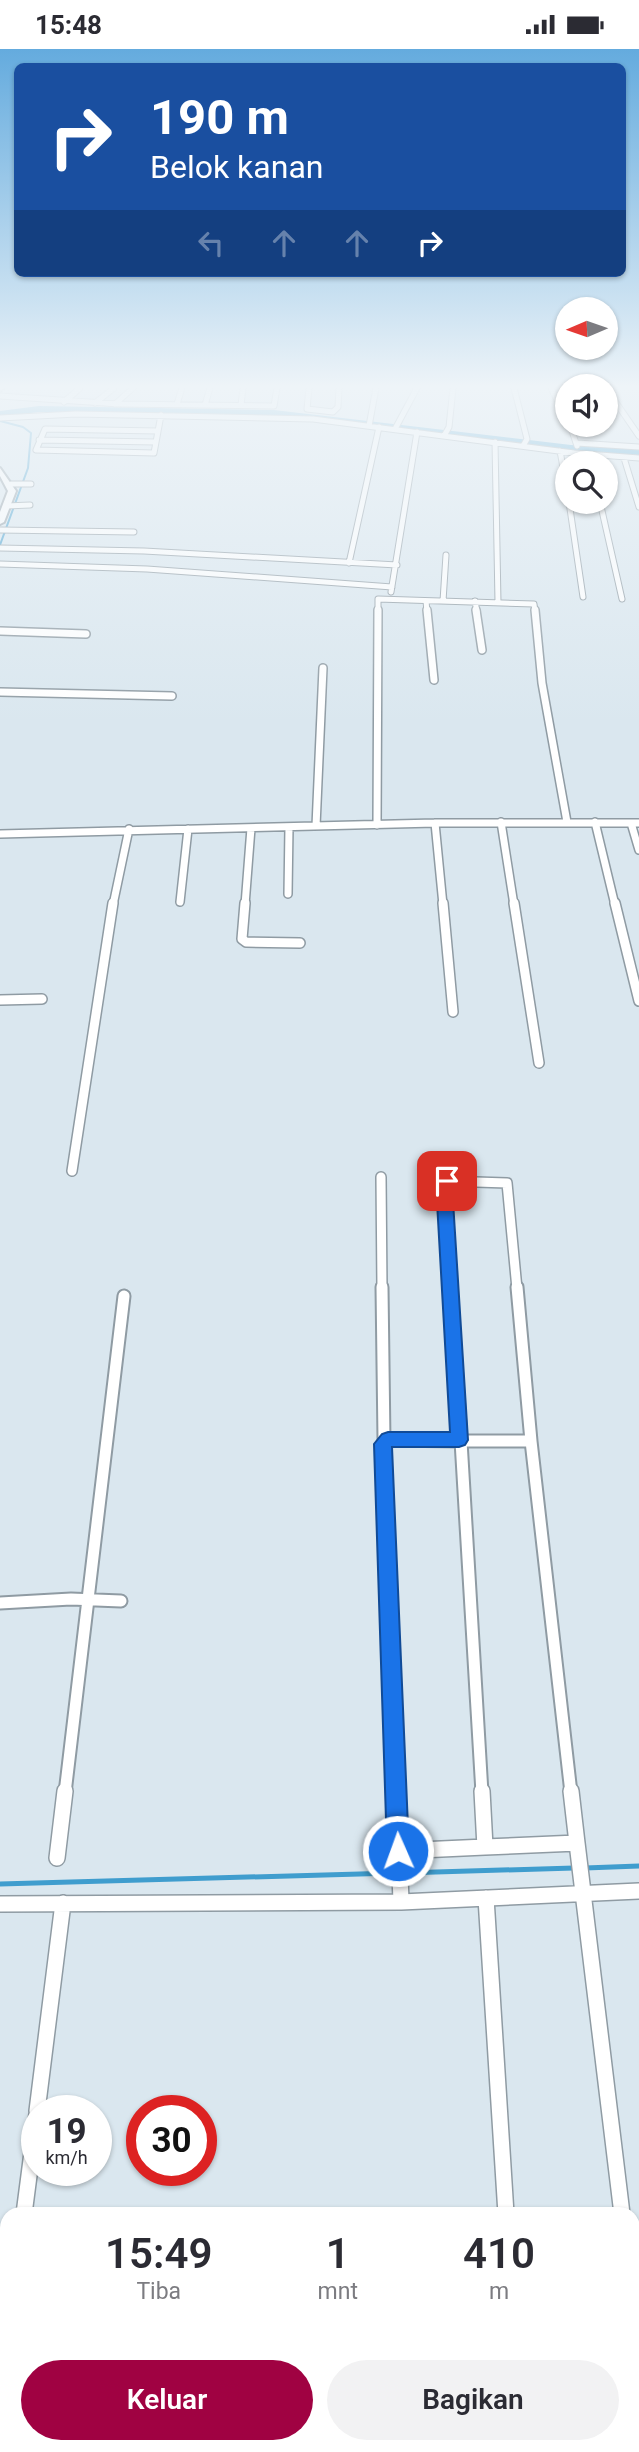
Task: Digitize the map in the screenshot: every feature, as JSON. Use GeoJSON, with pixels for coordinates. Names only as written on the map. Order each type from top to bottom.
{"type":"FeatureCollection","features":[{"type":"Feature","properties":{"kind":"street"},"geometry":{"type":"LineString","coordinates":[[10,500],[1,528],[16,531],[134,532]]}},
{"type":"Feature","properties":{"kind":"street"},"geometry":{"type":"LineString","coordinates":[[349,563],[363,500]]}},
{"type":"Feature","properties":{"kind":"street"},"geometry":{"type":"LineString","coordinates":[[390,599],[407,500]]}},
{"type":"Feature","properties":{"kind":"street"},"geometry":{"type":"LineString","coordinates":[[496,500],[498,602]]}},
{"type":"Feature","properties":{"kind":"street"},"geometry":{"type":"LineString","coordinates":[[8,506],[30,505]]}},
{"type":"Feature","properties":{"kind":"street"},"geometry":{"type":"LineString","coordinates":[[571,514],[583,597]]}},
{"type":"Feature","properties":{"kind":"street"},"geometry":{"type":"LineString","coordinates":[[603,514],[622,599]]}},
{"type":"Feature","properties":{"kind":"street"},"geometry":{"type":"LineString","coordinates":[[0,548],[144,551],[397,565]]}},
{"type":"Feature","properties":{"kind":"street"},"geometry":{"type":"LineString","coordinates":[[443,601],[446,555]]}},
{"type":"Feature","properties":{"kind":"street"},"geometry":{"type":"LineString","coordinates":[[0,565],[146,569],[392,587]]}},
{"type":"Feature","properties":{"kind":"street"},"geometry":{"type":"LineString","coordinates":[[377,825],[380,695],[376,636],[378,599],[534,604],[541,683],[567,822]]}},
{"type":"Feature","properties":{"kind":"street"},"geometry":{"type":"LineString","coordinates":[[426,601],[434,680]]}},
{"type":"Feature","properties":{"kind":"street"},"geometry":{"type":"LineString","coordinates":[[475,601],[482,650]]}},
{"type":"Feature","properties":{"kind":"street"},"geometry":{"type":"LineString","coordinates":[[0,631],[86,633]]}},
{"type":"Feature","properties":{"kind":"street"},"geometry":{"type":"LineString","coordinates":[[316,826],[323,668]]}},
{"type":"Feature","properties":{"kind":"street"},"geometry":{"type":"LineString","coordinates":[[0,692],[172,696]]}},
{"type":"Feature","properties":{"kind":"street"},"geometry":{"type":"LineString","coordinates":[[501,822],[539,1063]]}},
{"type":"Feature","properties":{"kind":"street"},"geometry":{"type":"LineString","coordinates":[[595,822],[635,972],[639,1000]]}},
{"type":"Feature","properties":{"kind":"street"},"geometry":{"type":"LineString","coordinates":[[435,823],[453,1012]]}},
{"type":"Feature","properties":{"kind":"street"},"geometry":{"type":"LineString","coordinates":[[0,834],[435,823],[635,823],[639,850]]}},
{"type":"Feature","properties":{"kind":"street"},"geometry":{"type":"LineString","coordinates":[[288,894],[289,827]]}},
{"type":"Feature","properties":{"kind":"street"},"geometry":{"type":"LineString","coordinates":[[251,828],[242,939],[246,942],[300,943]]}},
{"type":"Feature","properties":{"kind":"street"},"geometry":{"type":"LineString","coordinates":[[72,1171],[117,877],[129,829]]}},
{"type":"Feature","properties":{"kind":"street"},"geometry":{"type":"LineString","coordinates":[[180,902],[188,829]]}},
{"type":"Feature","properties":{"kind":"street"},"geometry":{"type":"LineString","coordinates":[[0,1000],[42,999]]}},
{"type":"Feature","properties":{"kind":"street"},"geometry":{"type":"LineString","coordinates":[[381,1177],[384,1441],[401,1899]]}},
{"type":"Feature","properties":{"kind":"street"},"geometry":{"type":"LineString","coordinates":[[485,1847],[444,1184],[447,1181],[507,1183],[531,1441],[621,2207]]}},
{"type":"Feature","properties":{"kind":"street"},"geometry":{"type":"LineString","coordinates":[[57,1858],[124,1296]]}},
{"type":"Feature","properties":{"kind":"street"},"geometry":{"type":"LineString","coordinates":[[384,1441],[531,1441]]}},
{"type":"Feature","properties":{"kind":"street"},"geometry":{"type":"LineString","coordinates":[[0,1603],[121,1601]]}},
{"type":"Feature","properties":{"kind":"street"},"geometry":{"type":"LineString","coordinates":[[399,1854],[485,1847],[578,1847]]}},
{"type":"Feature","properties":{"kind":"street"},"geometry":{"type":"LineString","coordinates":[[0,1905],[486,1898],[582,1888],[639,1891]]}},
{"type":"Feature","properties":{"kind":"street"},"geometry":{"type":"LineString","coordinates":[[486,1898],[506,2207]]}},
{"type":"Feature","properties":{"kind":"street"},"geometry":{"type":"LineString","coordinates":[[39,2095],[63,1903]]}},
{"type":"Feature","properties":{"kind":"street"},"geometry":{"type":"LineString","coordinates":[[25,2207],[28,2186]]}},
{"type":"Feature","properties":{"kind":"waterway"},"geometry":{"type":"LineString","coordinates":[[0,545],[16,500]]}},
{"type":"Feature","properties":{"kind":"waterway"},"geometry":{"type":"LineString","coordinates":[[585,1868],[639,1866]]}},
{"type":"Feature","properties":{"kind":"waterway"},"geometry":{"type":"LineString","coordinates":[[403,1873],[574,1868]]}},
{"type":"Feature","properties":{"kind":"waterway"},"geometry":{"type":"LineString","coordinates":[[0,1884],[395,1873]]}},
{"type":"Feature","properties":{"kind":"route"},"geometry":{"type":"LineString","coordinates":[[398,1851],[383,1444],[388,1440],[459,1440],[444,1184],[447,1181]]}}]}
